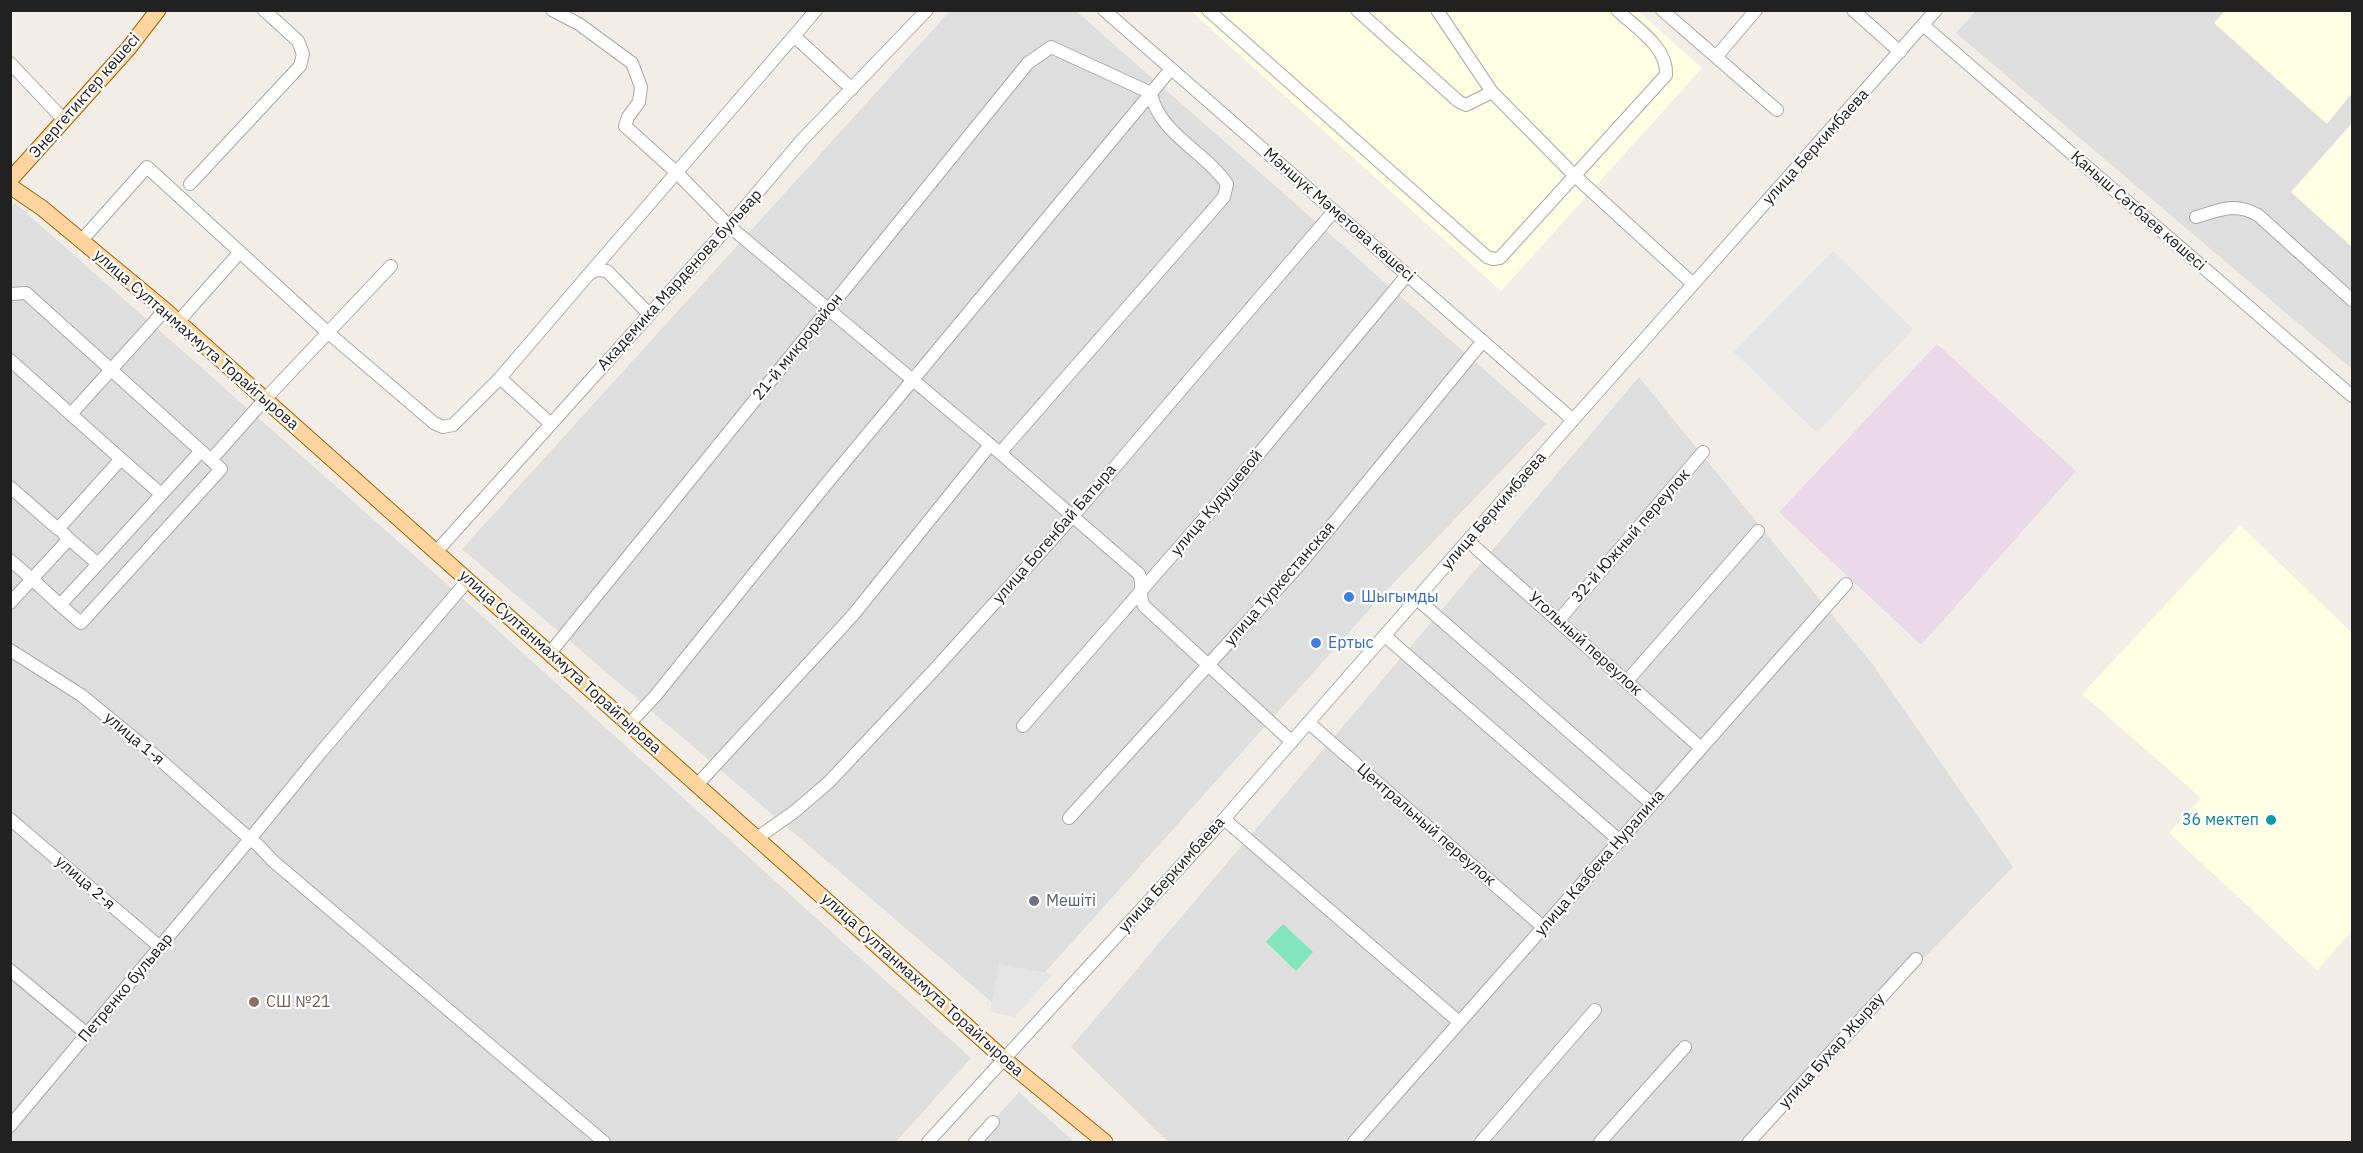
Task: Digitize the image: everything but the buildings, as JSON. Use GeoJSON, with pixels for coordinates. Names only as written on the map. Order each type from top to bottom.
{"type":"FeatureCollection","features":[{"type":"Feature","properties":{"kind":"main road","name":"Энергетиктер көшесі"},"geometry":{"type":"LineString","coordinates":[[10,180],[128,49],[158,10]]}},
{"type":"Feature","properties":{"kind":"main road","name":"улица Султанмахмута Торайгырова"},"geometry":{"type":"LineString","coordinates":[[10,186],[42,208],[178,321],[1004,1059],[1103,1142]]}},
{"type":"Feature","properties":{"kind":"street"},"geometry":{"type":"LineString","coordinates":[[190,184],[300,66],[303,54],[298,41],[264,10]]}},
{"type":"Feature","properties":{"kind":"street"},"geometry":{"type":"LineString","coordinates":[[552,10],[579,24],[607,47],[632,63],[641,87],[639,102],[628,117],[625,126],[729,226],[995,449],[1139,574],[1142,584],[1140,594],[1144,606],[1292,742]]}},
{"type":"Feature","properties":{"kind":"street"},"geometry":{"type":"LineString","coordinates":[[81,241],[147,167],[328,332],[434,423],[443,427],[453,425],[500,378],[816,10]]}},
{"type":"Feature","properties":{"kind":"street","name":"Академика Марденова бульвар"},"geometry":{"type":"LineString","coordinates":[[436,552],[650,315],[802,140],[927,10]]}},
{"type":"Feature","properties":{"kind":"street","name":"Мәншүк Мәметова көшесі"},"geometry":{"type":"LineString","coordinates":[[1104,10],[1573,420]]}},
{"type":"Feature","properties":{"kind":"street"},"geometry":{"type":"LineString","coordinates":[[1208,10],[1487,257],[1493,259],[1500,258],[1666,75],[1667,64],[1660,51],[1617,10]]}},
{"type":"Feature","properties":{"kind":"street"},"geometry":{"type":"LineString","coordinates":[[1357,10],[1458,101],[1466,105],[1492,92]]}},
{"type":"Feature","properties":{"kind":"street"},"geometry":{"type":"LineString","coordinates":[[1437,10],[1492,92],[1575,176],[1694,284]]}},
{"type":"Feature","properties":{"kind":"street"},"geometry":{"type":"LineString","coordinates":[[1662,10],[1777,110]]}},
{"type":"Feature","properties":{"kind":"street"},"geometry":{"type":"LineString","coordinates":[[1716,57],[1756,10]]}},
{"type":"Feature","properties":{"kind":"street"},"geometry":{"type":"LineString","coordinates":[[1853,10],[1900,52]]}},
{"type":"Feature","properties":{"kind":"street","name":"улица Беркимбаева"},"geometry":{"type":"LineString","coordinates":[[928,1143],[1224,819],[1936,10]]}},
{"type":"Feature","properties":{"kind":"street","name":"Қаныш Сәтбаев көшесі"},"geometry":{"type":"LineString","coordinates":[[1923,26],[2352,396]]}},
{"type":"Feature","properties":{"kind":"street"},"geometry":{"type":"LineString","coordinates":[[794,36],[852,89]]}},
{"type":"Feature","properties":{"kind":"street","name":"21-й микрорайон"},"geometry":{"type":"LineString","coordinates":[[550,653],[1028,63],[1051,47],[1152,93]]}},
{"type":"Feature","properties":{"kind":"street"},"geometry":{"type":"LineString","coordinates":[[10,63],[64,120]]}},
{"type":"Feature","properties":{"kind":"street"},"geometry":{"type":"LineString","coordinates":[[629,724],[656,695],[912,380],[1171,69]]}},
{"type":"Feature","properties":{"kind":"street"},"geometry":{"type":"LineString","coordinates":[[698,785],[853,615],[995,449],[1224,197],[1227,184],[1219,172],[1174,131],[1154,106],[1152,93]]}},
{"type":"Feature","properties":{"kind":"street"},"geometry":{"type":"LineString","coordinates":[[2196,217],[2232,207],[2244,208],[2258,215],[2352,300]]}},
{"type":"Feature","properties":{"kind":"street","name":"улица Богенбай Батыра"},"geometry":{"type":"LineString","coordinates":[[757,838],[794,812],[829,782],[935,669],[1072,516],[1334,211]]}},
{"type":"Feature","properties":{"kind":"street"},"geometry":{"type":"LineString","coordinates":[[178,321],[240,252]]}},
{"type":"Feature","properties":{"kind":"street"},"geometry":{"type":"LineString","coordinates":[[211,460],[265,399],[391,266]]}},
{"type":"Feature","properties":{"kind":"street"},"geometry":{"type":"LineString","coordinates":[[589,274],[597,270],[607,271],[650,315]]}},
{"type":"Feature","properties":{"kind":"street","name":"улица Кудушевой"},"geometry":{"type":"LineString","coordinates":[[1023,726],[1140,594],[1407,275]]}},
{"type":"Feature","properties":{"kind":"street"},"geometry":{"type":"LineString","coordinates":[[10,294],[26,293],[221,468],[81,623],[10,560]]}},
{"type":"Feature","properties":{"kind":"street"},"geometry":{"type":"LineString","coordinates":[[71,414],[165,310]]}},
{"type":"Feature","properties":{"kind":"street","name":"улица Туркестанская"},"geometry":{"type":"LineString","coordinates":[[1069,818],[1301,563],[1483,341]]}},
{"type":"Feature","properties":{"kind":"street"},"geometry":{"type":"LineString","coordinates":[[13,368],[71,414],[161,494]]}},
{"type":"Feature","properties":{"kind":"street"},"geometry":{"type":"LineString","coordinates":[[500,378],[551,424]]}},
{"type":"Feature","properties":{"kind":"street"},"geometry":{"type":"LineString","coordinates":[[60,605],[201,452]]}},
{"type":"Feature","properties":{"kind":"street","name":"32-й Южный переулок"},"geometry":{"type":"LineString","coordinates":[[1558,621],[1703,452]]}},
{"type":"Feature","properties":{"kind":"street"},"geometry":{"type":"LineString","coordinates":[[58,529],[121,459]]}},
{"type":"Feature","properties":{"kind":"street"},"geometry":{"type":"LineString","coordinates":[[10,487],[98,564]]}},
{"type":"Feature","properties":{"kind":"street"},"geometry":{"type":"LineString","coordinates":[[1627,681],[1758,531]]}},
{"type":"Feature","properties":{"kind":"street"},"geometry":{"type":"LineString","coordinates":[[10,603],[69,539]]}},
{"type":"Feature","properties":{"kind":"street","name":"Угольный переулок"},"geometry":{"type":"LineString","coordinates":[[1468,541],[1701,748]]}},
{"type":"Feature","properties":{"kind":"street","name":"Петренко бульвар"},"geometry":{"type":"LineString","coordinates":[[11,1124],[321,752],[468,580]]}},
{"type":"Feature","properties":{"kind":"street","name":"улица Казбека Нуралина"},"geometry":{"type":"LineString","coordinates":[[1354,1143],[1845,584]]}},
{"type":"Feature","properties":{"kind":"street"},"geometry":{"type":"LineString","coordinates":[[1417,599],[1652,804]]}},
{"type":"Feature","properties":{"kind":"street"},"geometry":{"type":"LineString","coordinates":[[1385,636],[1620,841]]}},
{"type":"Feature","properties":{"kind":"street","name":"улица 1-я"},"geometry":{"type":"LineString","coordinates":[[10,650],[81,695],[158,758],[258,844],[273,861],[604,1143]]}},
{"type":"Feature","properties":{"kind":"street","name":"Центральный переулок"},"geometry":{"type":"LineString","coordinates":[[1309,723],[1544,928]]}},
{"type":"Feature","properties":{"kind":"street","name":"улица 2-я"},"geometry":{"type":"LineString","coordinates":[[10,819],[160,947]]}},
{"type":"Feature","properties":{"kind":"street"},"geometry":{"type":"LineString","coordinates":[[1224,819],[1459,1022]]}},
{"type":"Feature","properties":{"kind":"street","name":"улица Бухар Жырау"},"geometry":{"type":"LineString","coordinates":[[1749,1143],[1916,959]]}},
{"type":"Feature","properties":{"kind":"street"},"geometry":{"type":"LineString","coordinates":[[10,970],[87,1034]]}},
{"type":"Feature","properties":{"kind":"street"},"geometry":{"type":"LineString","coordinates":[[1481,1143],[1595,1010]]}},
{"type":"Feature","properties":{"kind":"street"},"geometry":{"type":"LineString","coordinates":[[1600,1143],[1684,1047]]}},
{"type":"Feature","properties":{"kind":"street"},"geometry":{"type":"LineString","coordinates":[[975,1143],[993,1122]]}},
{"type":"Feature","properties":{"kind":"shaded area"},"geometry":{"type":"Polygon","coordinates":[[[950,11],[1076,11],[1546,424],[1386,591],[1007,1015],[462,549],[950,11]]]}},
{"type":"Feature","properties":{"kind":"shaded area"},"geometry":{"type":"Polygon","coordinates":[[[1191,11],[1638,11],[1702,68],[1501,291],[1191,11]]]}},
{"type":"Feature","properties":{"kind":"shaded area"},"geometry":{"type":"Polygon","coordinates":[[[1976,11],[2352,11],[2352,369],[1956,33],[1976,11]]]}},
{"type":"Feature","properties":{"kind":"shaded area"},"geometry":{"type":"Polygon","coordinates":[[[2225,11],[2352,11],[2352,93],[2327,124],[2214,23],[2225,11]]]}},
{"type":"Feature","properties":{"kind":"shaded area"},"geometry":{"type":"Polygon","coordinates":[[[2352,123],[2352,247],[2291,192],[2352,123]]]}},
{"type":"Feature","properties":{"kind":"shaded area"},"geometry":{"type":"Polygon","coordinates":[[[15,203],[442,580],[971,1058],[896,1142],[11,1142],[10,208],[15,203]]]}},
{"type":"Feature","properties":{"kind":"shaded area"},"geometry":{"type":"Polygon","coordinates":[[[1833,251],[1913,329],[1817,433],[1734,352],[1833,251]]]}},
{"type":"Feature","properties":{"kind":"shaded area"},"geometry":{"type":"Polygon","coordinates":[[[1937,344],[2076,471],[1921,645],[1779,512],[1937,344]]]}},
{"type":"Feature","properties":{"kind":"shaded area"},"geometry":{"type":"Polygon","coordinates":[[[1639,377],[1873,665],[2013,867],[1744,1142],[1168,1142],[1071,1047],[1639,377]]]}},
{"type":"Feature","properties":{"kind":"shaded area"},"geometry":{"type":"Polygon","coordinates":[[[2240,525],[2352,633],[2352,931],[2317,970],[2169,833],[2201,798],[2082,694],[2240,525]]]}},
{"type":"Feature","properties":{"kind":"shaded area"},"geometry":{"type":"Polygon","coordinates":[[[999,964],[1053,974],[1015,1017],[990,1012],[999,964]]]}},
{"type":"Feature","properties":{"kind":"shaded area"},"geometry":{"type":"Polygon","coordinates":[[[1019,1092],[1074,1142],[974,1142],[1019,1092]]]}},
{"type":"Feature","properties":{"kind":"green space"},"geometry":{"type":"Polygon","coordinates":[[[1283,924],[1313,952],[1296,971],[1266,942],[1283,924]]]}},
{"type":"Feature","properties":{"kind":"place","name":"Шыгымды"},"geometry":{"type":"Point","coordinates":[1349,597]}},
{"type":"Feature","properties":{"kind":"place","name":"Ертыс"},"geometry":{"type":"Point","coordinates":[1316,643]}},
{"type":"Feature","properties":{"kind":"place","name":"36 мектеп"},"geometry":{"type":"Point","coordinates":[2271,820]}},
{"type":"Feature","properties":{"kind":"place","name":"Мешіті"},"geometry":{"type":"Point","coordinates":[1034,901]}},
{"type":"Feature","properties":{"kind":"place","name":"СШ №21"},"geometry":{"type":"Point","coordinates":[254,1002]}}]}
